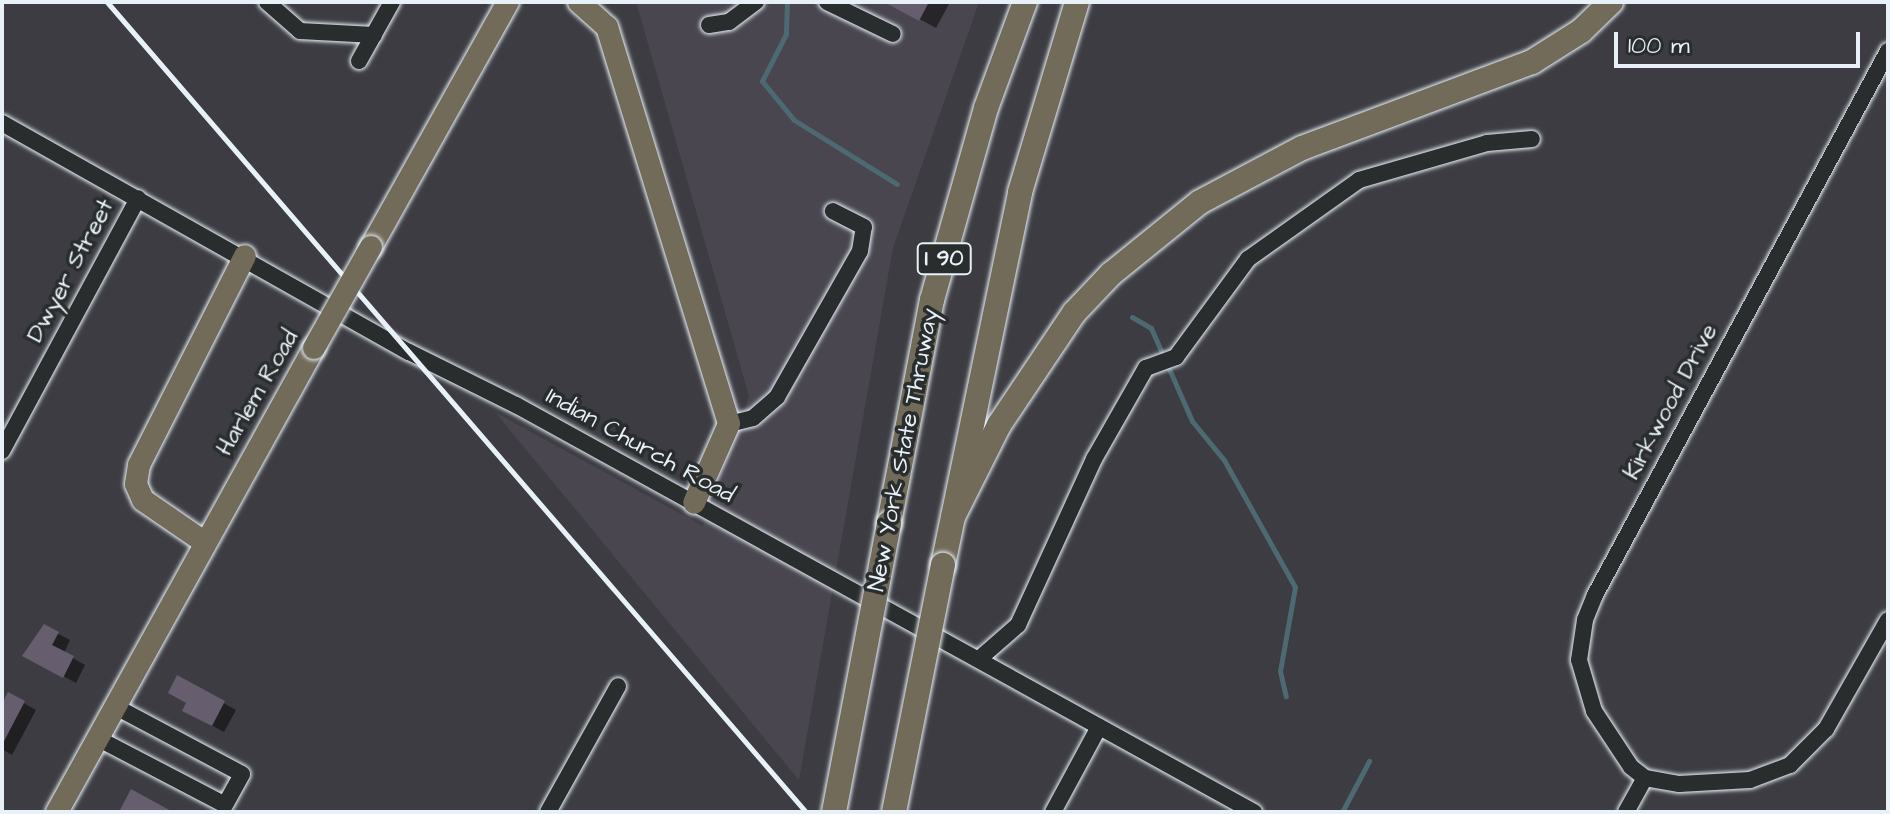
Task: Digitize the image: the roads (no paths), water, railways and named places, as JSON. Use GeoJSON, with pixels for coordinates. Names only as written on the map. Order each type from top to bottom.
{"type":"FeatureCollection","features":[{"type":"Feature","properties":{"kind":"highway","name":"New York State Thruway"},"geometry":{"type":"LineString","coordinates":[[834,812],[932,300],[986,108],[1025,2]]}},
{"type":"Feature","properties":{"kind":"highway","name":"I 90"},"geometry":{"type":"LineString","coordinates":[[894,812],[1020,192],[1077,2]]}},
{"type":"Feature","properties":{"kind":"highway"},"geometry":{"type":"LineString","coordinates":[[953,517],[999,425],[1074,313],[1111,274],[1200,202],[1302,148],[1532,62],[1581,31],[1611,2]]}},
{"type":"Feature","properties":{"kind":"main road","name":"Harlem Road"},"geometry":{"type":"LineString","coordinates":[[57,812],[204,542],[508,2]]}},
{"type":"Feature","properties":{"kind":"main road"},"geometry":{"type":"LineString","coordinates":[[579,2],[607,27],[729,424],[694,503]]}},
{"type":"Feature","properties":{"kind":"main road"},"geometry":{"type":"LineString","coordinates":[[204,542],[143,500],[136,484],[139,465],[245,256]]}},
{"type":"Feature","properties":{"kind":"street"},"geometry":{"type":"LineString","coordinates":[[267,2],[300,31],[374,35]]}},
{"type":"Feature","properties":{"kind":"street"},"geometry":{"type":"LineString","coordinates":[[359,61],[392,2]]}},
{"type":"Feature","properties":{"kind":"street"},"geometry":{"type":"LineString","coordinates":[[709,25],[729,22],[756,2]]}},
{"type":"Feature","properties":{"kind":"street"},"geometry":{"type":"LineString","coordinates":[[827,2],[893,34]]}},
{"type":"Feature","properties":{"kind":"street","name":"Kirkwood Drive"},"geometry":{"type":"LineString","coordinates":[[1645,778],[1631,767],[1594,711],[1579,660],[1585,620],[1888,51]]}},
{"type":"Feature","properties":{"kind":"street","name":"Indian Church Road"},"geometry":{"type":"LineString","coordinates":[[2,123],[245,256],[409,352],[694,503],[1254,812]]}},
{"type":"Feature","properties":{"kind":"street"},"geometry":{"type":"LineString","coordinates":[[979,659],[1018,625],[1094,459],[1146,368],[1176,357],[1248,259],[1359,180],[1487,143],[1532,139]]}},
{"type":"Feature","properties":{"kind":"street","name":"Dwyer Street"},"geometry":{"type":"LineString","coordinates":[[2,451],[138,198]]}},
{"type":"Feature","properties":{"kind":"street"},"geometry":{"type":"LineString","coordinates":[[729,424],[753,418],[777,397],[860,251],[864,227],[833,211]]}},
{"type":"Feature","properties":{"kind":"street"},"geometry":{"type":"LineString","coordinates":[[1626,812],[1645,778],[1715,784],[1750,780],[1790,765],[1841,708],[1888,620]]}},
{"type":"Feature","properties":{"kind":"street"},"geometry":{"type":"LineString","coordinates":[[548,812],[618,686]]}},
{"type":"Feature","properties":{"kind":"street"},"geometry":{"type":"LineString","coordinates":[[97,738],[225,805],[242,774],[114,706]]}},
{"type":"Feature","properties":{"kind":"street"},"geometry":{"type":"LineString","coordinates":[[1053,812],[1099,727]]}},
{"type":"Feature","properties":{"kind":"waterway"},"geometry":{"type":"LineString","coordinates":[[787,2],[786,34],[762,81],[794,120],[897,184]]}},
{"type":"Feature","properties":{"kind":"waterway"},"geometry":{"type":"LineString","coordinates":[[1132,317],[1151,328],[1192,421],[1224,460],[1295,587],[1280,671],[1286,696]]}},
{"type":"Feature","properties":{"kind":"waterway"},"geometry":{"type":"LineString","coordinates":[[1342,812],[1369,761]]}},
{"type":"Feature","properties":{"kind":"railway"},"geometry":{"type":"LineString","coordinates":[[107,2],[806,812]]}}]}
